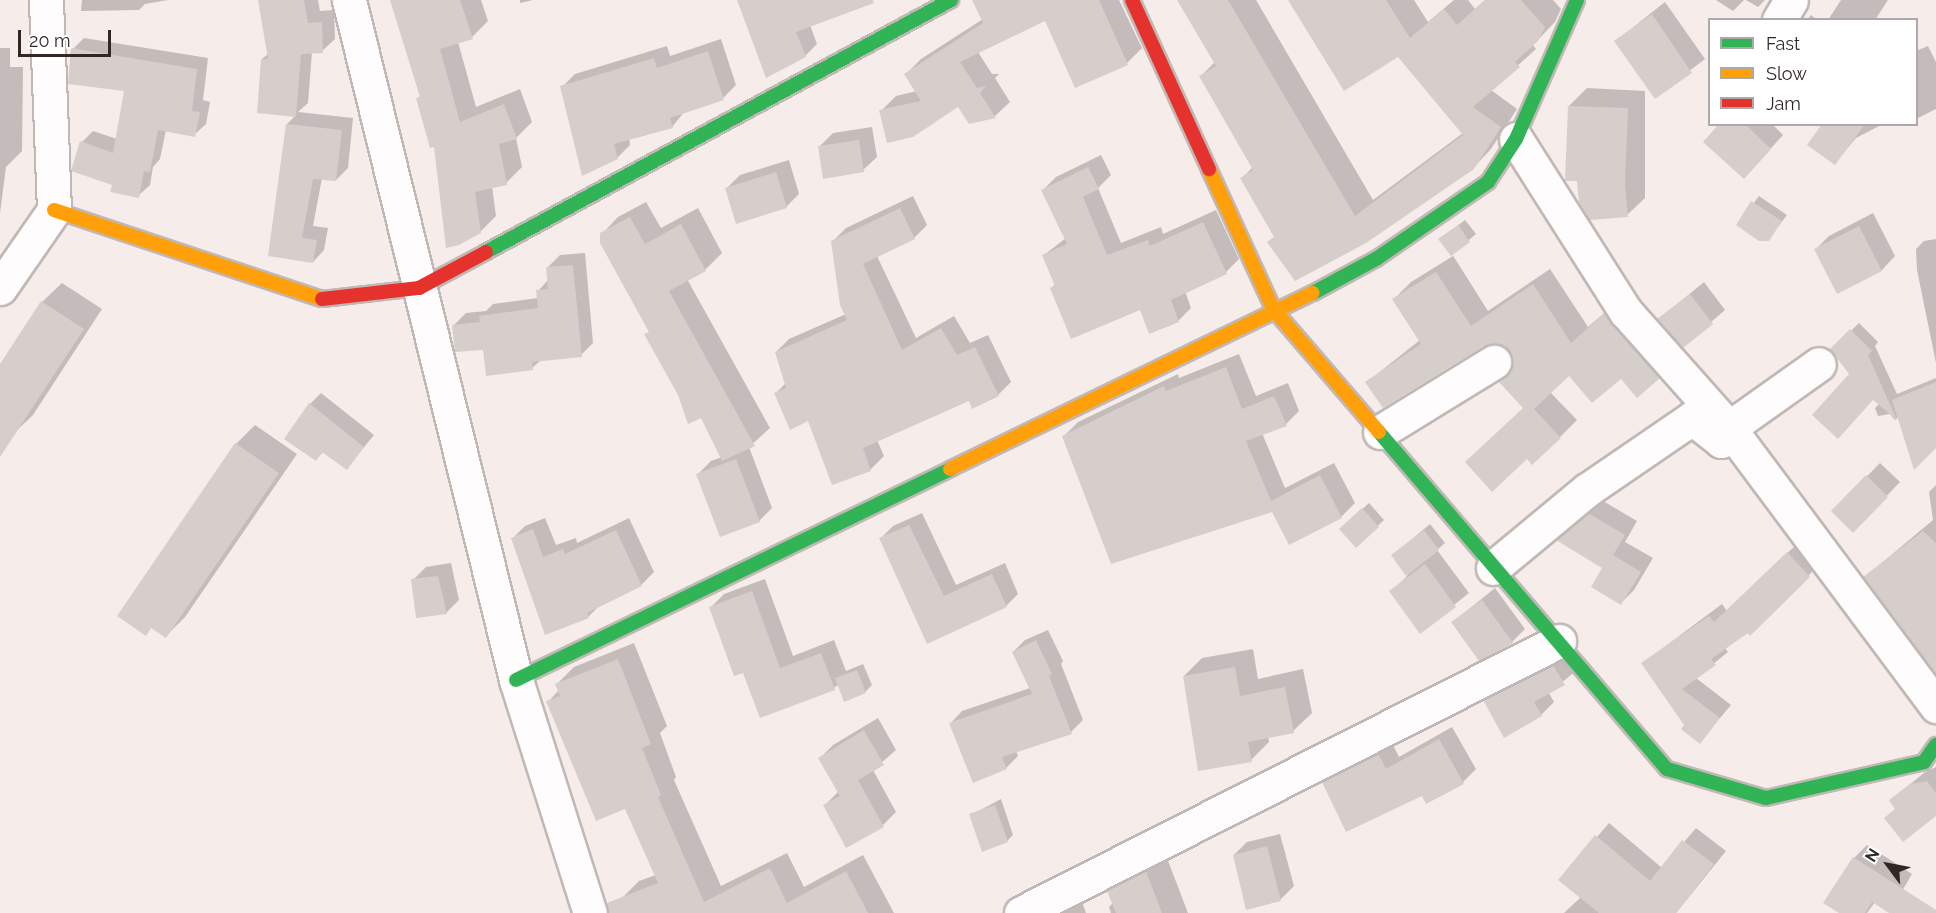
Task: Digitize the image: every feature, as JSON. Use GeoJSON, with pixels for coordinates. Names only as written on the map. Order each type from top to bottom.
{"type":"FeatureCollection","features":[{"type":"Feature","properties":{"kind":"street"},"geometry":{"type":"LineString","coordinates":[[0,288],[54,210],[46,0]]}},
{"type":"Feature","properties":{"kind":"street"},"geometry":{"type":"LineString","coordinates":[[349,0],[516,680],[590,913]]}},
{"type":"Feature","properties":{"kind":"street"},"geometry":{"type":"LineString","coordinates":[[54,210],[329,301],[420,288],[951,0]]}},
{"type":"Feature","properties":{"kind":"street"},"geometry":{"type":"LineString","coordinates":[[1132,0],[1274,310],[1667,769],[1766,798],[1924,762],[1936,745]]}},
{"type":"Feature","properties":{"kind":"street"},"geometry":{"type":"LineString","coordinates":[[516,680],[1327,286],[1376,258],[1488,182],[1516,139],[1577,0]]}},
{"type":"Feature","properties":{"kind":"street"},"geometry":{"type":"LineString","coordinates":[[1780,18],[1791,0]]}},
{"type":"Feature","properties":{"kind":"street"},"geometry":{"type":"LineString","coordinates":[[1516,139],[1626,312],[1729,428],[1936,706]]}},
{"type":"Feature","properties":{"kind":"street"},"geometry":{"type":"LineString","coordinates":[[1380,432],[1494,362]]}},
{"type":"Feature","properties":{"kind":"street"},"geometry":{"type":"LineString","coordinates":[[1493,568],[1587,490],[1692,418],[1720,441],[1729,428],[1819,364]]}},
{"type":"Feature","properties":{"kind":"street"},"geometry":{"type":"LineString","coordinates":[[1020,913],[1559,641]]}},
{"type":"Feature","properties":{"kind":"building"},"geometry":{"type":"Polygon","coordinates":[[[258,0],[304,0],[308,23],[322,22],[323,53],[301,54],[296,117],[257,113],[261,59],[268,59],[258,0]]]}},
{"type":"Feature","properties":{"kind":"building"},"geometry":{"type":"Polygon","coordinates":[[[390,0],[460,0],[473,39],[440,49],[460,122],[504,104],[517,139],[499,144],[507,185],[475,192],[481,233],[459,245],[446,248],[434,147],[430,148],[416,98],[420,97],[390,0]]]}},
{"type":"Feature","properties":{"kind":"building"},"geometry":{"type":"Polygon","coordinates":[[[737,0],[873,0],[874,3],[796,32],[806,57],[766,78],[737,0]]]}},
{"type":"Feature","properties":{"kind":"building"},"geometry":{"type":"Polygon","coordinates":[[[972,0],[1099,0],[1128,65],[1075,88],[1045,21],[960,62],[977,88],[986,86],[980,93],[996,118],[969,124],[958,107],[913,137],[887,143],[879,110],[921,101],[904,74],[983,23],[972,0]]]}},
{"type":"Feature","properties":{"kind":"building"},"geometry":{"type":"Polygon","coordinates":[[[1177,0],[1228,0],[1355,216],[1463,135],[1398,57],[1344,91],[1288,0],[1386,0],[1410,38],[1444,9],[1457,25],[1485,0],[1521,0],[1545,27],[1538,41],[1515,62],[1520,67],[1473,107],[1501,127],[1474,169],[1366,243],[1295,281],[1267,242],[1274,237],[1240,178],[1253,170],[1199,76],[1216,66],[1177,0]]]}},
{"type":"Feature","properties":{"kind":"building"},"geometry":{"type":"Polygon","coordinates":[[[1652,14],[1692,73],[1655,99],[1614,41],[1652,14]]]}},
{"type":"Feature","properties":{"kind":"building"},"geometry":{"type":"Polygon","coordinates":[[[71,48],[197,69],[192,111],[200,112],[195,137],[158,130],[150,172],[144,171],[139,198],[110,192],[112,185],[71,171],[80,141],[113,153],[124,91],[68,84],[71,48]]]}},
{"type":"Feature","properties":{"kind":"building"},"geometry":{"type":"Polygon","coordinates":[[[708,51],[724,100],[670,118],[673,128],[614,144],[618,159],[582,176],[560,86],[654,58],[657,68],[708,51]]]}},
{"type":"Feature","properties":{"kind":"building"},"geometry":{"type":"Polygon","coordinates":[[[1568,106],[1628,108],[1625,184],[1628,217],[1590,220],[1579,202],[1577,181],[1565,181],[1568,106]]]}},
{"type":"Feature","properties":{"kind":"building"},"geometry":{"type":"Polygon","coordinates":[[[286,124],[342,130],[336,181],[313,179],[302,238],[317,240],[313,263],[268,256],[286,124]]]}},
{"type":"Feature","properties":{"kind":"building"},"geometry":{"type":"Polygon","coordinates":[[[1717,126],[1747,126],[1771,149],[1744,179],[1703,142],[1717,126]]]}},
{"type":"Feature","properties":{"kind":"building"},"geometry":{"type":"Polygon","coordinates":[[[1821,126],[1864,126],[1835,165],[1807,145],[1821,126]]]}},
{"type":"Feature","properties":{"kind":"building"},"geometry":{"type":"Polygon","coordinates":[[[859,140],[864,172],[823,179],[818,146],[859,140]]]}},
{"type":"Feature","properties":{"kind":"building"},"geometry":{"type":"Polygon","coordinates":[[[1088,167],[1099,189],[1083,197],[1107,255],[1148,240],[1150,246],[1203,222],[1227,274],[1171,300],[1179,322],[1149,334],[1140,310],[1071,339],[1050,288],[1055,286],[1042,255],[1067,244],[1041,190],[1088,167]]]}},
{"type":"Feature","properties":{"kind":"building"},"geometry":{"type":"Polygon","coordinates":[[[776,172],[787,208],[736,224],[725,188],[776,172]]]}},
{"type":"Feature","properties":{"kind":"building"},"geometry":{"type":"Polygon","coordinates":[[[1751,201],[1782,221],[1769,241],[1759,241],[1736,225],[1751,201]]]}},
{"type":"Feature","properties":{"kind":"building"},"geometry":{"type":"Polygon","coordinates":[[[900,208],[915,239],[863,264],[902,350],[941,328],[957,355],[975,347],[999,396],[972,409],[969,401],[863,448],[871,471],[832,485],[808,421],[790,430],[774,393],[786,388],[775,352],[847,320],[840,305],[831,241],[900,208]]]}},
{"type":"Feature","properties":{"kind":"building"},"geometry":{"type":"Polygon","coordinates":[[[630,217],[645,244],[681,224],[706,271],[669,291],[755,446],[722,461],[701,418],[688,424],[678,395],[644,334],[649,332],[600,243],[600,233],[630,217]]]}},
{"type":"Feature","properties":{"kind":"building"},"geometry":{"type":"Polygon","coordinates":[[[1458,225],[1470,242],[1451,256],[1438,239],[1458,225]]]}},
{"type":"Feature","properties":{"kind":"building"},"geometry":{"type":"Polygon","coordinates":[[[1859,226],[1882,271],[1837,294],[1814,249],[1859,226]]]}},
{"type":"Feature","properties":{"kind":"building"},"geometry":{"type":"Polygon","coordinates":[[[573,265],[582,357],[532,362],[533,370],[486,376],[483,350],[455,352],[452,325],[480,322],[479,316],[538,308],[536,290],[548,289],[546,267],[573,265]]]}},
{"type":"Feature","properties":{"kind":"building"},"geometry":{"type":"Polygon","coordinates":[[[1436,272],[1471,326],[1533,284],[1571,343],[1604,314],[1660,378],[1637,398],[1621,379],[1592,403],[1569,376],[1534,409],[1561,438],[1532,465],[1527,459],[1492,492],[1465,462],[1523,408],[1498,381],[1510,371],[1513,362],[1503,346],[1484,346],[1383,408],[1365,382],[1421,344],[1392,299],[1436,272]]]}},
{"type":"Feature","properties":{"kind":"building"},"geometry":{"type":"Polygon","coordinates":[[[1690,294],[1713,324],[1683,348],[1657,319],[1690,294]]]}},
{"type":"Feature","properties":{"kind":"building"},"geometry":{"type":"Polygon","coordinates":[[[41,301],[84,329],[0,457],[0,364],[41,301]]]}},
{"type":"Feature","properties":{"kind":"building"},"geometry":{"type":"Polygon","coordinates":[[[1850,329],[1872,351],[1868,355],[1897,420],[1873,400],[1838,439],[1812,415],[1849,374],[1830,349],[1850,329]]]}},
{"type":"Feature","properties":{"kind":"building"},"geometry":{"type":"Polygon","coordinates":[[[1226,367],[1242,409],[1274,396],[1287,426],[1246,441],[1271,501],[1320,475],[1342,518],[1289,545],[1272,512],[1111,564],[1062,436],[1164,386],[1166,391],[1226,367]]]}},
{"type":"Feature","properties":{"kind":"building"},"geometry":{"type":"Polygon","coordinates":[[[1936,382],[1936,448],[1914,470],[1892,400],[1936,382]]]}},
{"type":"Feature","properties":{"kind":"building"},"geometry":{"type":"Polygon","coordinates":[[[309,403],[364,447],[347,470],[322,452],[316,461],[284,439],[309,403]]]}},
{"type":"Feature","properties":{"kind":"building"},"geometry":{"type":"Polygon","coordinates":[[[235,443],[279,473],[166,638],[151,628],[146,636],[117,616],[235,443]]]}},
{"type":"Feature","properties":{"kind":"building"},"geometry":{"type":"Polygon","coordinates":[[[736,459],[760,522],[720,537],[696,474],[736,459]]]}},
{"type":"Feature","properties":{"kind":"building"},"geometry":{"type":"Polygon","coordinates":[[[1866,475],[1888,497],[1853,533],[1831,511],[1866,475]]]}},
{"type":"Feature","properties":{"kind":"building"},"geometry":{"type":"Polygon","coordinates":[[[1362,508],[1379,527],[1356,548],[1339,529],[1362,508]]]}},
{"type":"Feature","properties":{"kind":"building"},"geometry":{"type":"Polygon","coordinates":[[[1588,513],[1625,535],[1613,555],[1641,572],[1621,605],[1591,587],[1602,568],[1556,540],[1588,513]]]}},
{"type":"Feature","properties":{"kind":"building"},"geometry":{"type":"Polygon","coordinates":[[[909,525],[944,596],[992,574],[1007,607],[927,644],[879,538],[909,525]]]}},
{"type":"Feature","properties":{"kind":"building"},"geometry":{"type":"Polygon","coordinates":[[[533,529],[543,557],[563,549],[565,554],[616,530],[642,586],[587,613],[589,618],[545,635],[511,538],[533,529]]]}},
{"type":"Feature","properties":{"kind":"building"},"geometry":{"type":"Polygon","coordinates":[[[1424,530],[1439,550],[1406,576],[1391,555],[1424,530]]]}},
{"type":"Feature","properties":{"kind":"building"},"geometry":{"type":"Polygon","coordinates":[[[1923,531],[1936,543],[1936,675],[1863,577],[1923,531]]]}},
{"type":"Feature","properties":{"kind":"building"},"geometry":{"type":"Polygon","coordinates":[[[1787,552],[1810,577],[1750,636],[1748,633],[1711,659],[1716,665],[1682,689],[1720,718],[1700,744],[1681,729],[1684,725],[1641,663],[1709,616],[1714,622],[1787,552]]]}},
{"type":"Feature","properties":{"kind":"building"},"geometry":{"type":"Polygon","coordinates":[[[1425,564],[1456,607],[1420,634],[1389,591],[1425,564]]]}},
{"type":"Feature","properties":{"kind":"building"},"geometry":{"type":"Polygon","coordinates":[[[438,576],[447,614],[416,618],[411,579],[438,576]]]}},
{"type":"Feature","properties":{"kind":"building"},"geometry":{"type":"Polygon","coordinates":[[[752,591],[780,668],[821,653],[835,690],[760,718],[743,673],[734,676],[709,607],[752,591]]]}},
{"type":"Feature","properties":{"kind":"building"},"geometry":{"type":"Polygon","coordinates":[[[1482,600],[1513,643],[1479,661],[1451,622],[1482,600]]]}},
{"type":"Feature","properties":{"kind":"building"},"geometry":{"type":"Polygon","coordinates":[[[1036,640],[1052,674],[1049,676],[1072,734],[1002,757],[1007,769],[973,783],[949,723],[1032,694],[1012,652],[1036,640]]]}},
{"type":"Feature","properties":{"kind":"building"},"geometry":{"type":"Polygon","coordinates":[[[618,659],[651,744],[642,748],[661,795],[658,797],[704,902],[770,868],[787,903],[846,871],[868,913],[608,913],[607,903],[658,883],[625,809],[596,821],[546,701],[560,696],[555,684],[618,659]]]}},
{"type":"Feature","properties":{"kind":"building"},"geometry":{"type":"Polygon","coordinates":[[[1553,665],[1565,685],[1534,702],[1542,716],[1504,738],[1483,700],[1553,665]]]}},
{"type":"Feature","properties":{"kind":"building"},"geometry":{"type":"Polygon","coordinates":[[[1235,667],[1240,696],[1285,687],[1294,733],[1248,742],[1252,762],[1198,771],[1183,676],[1235,667]]]}},
{"type":"Feature","properties":{"kind":"building"},"geometry":{"type":"Polygon","coordinates":[[[857,670],[866,693],[844,702],[835,678],[857,670]]]}},
{"type":"Feature","properties":{"kind":"building"},"geometry":{"type":"Polygon","coordinates":[[[864,730],[884,765],[858,780],[884,827],[846,848],[823,805],[840,796],[818,758],[864,730]]]}},
{"type":"Feature","properties":{"kind":"building"},"geometry":{"type":"Polygon","coordinates":[[[1439,739],[1464,784],[1426,804],[1422,796],[1346,832],[1322,782],[1378,753],[1386,769],[1439,739]]]}},
{"type":"Feature","properties":{"kind":"building"},"geometry":{"type":"Polygon","coordinates":[[[1927,781],[1936,793],[1936,816],[1903,842],[1884,818],[1895,809],[1889,800],[1910,784],[1927,781]]]}},
{"type":"Feature","properties":{"kind":"building"},"geometry":{"type":"Polygon","coordinates":[[[995,805],[1008,842],[982,852],[969,814],[995,805]]]}},
{"type":"Feature","properties":{"kind":"building"},"geometry":{"type":"Polygon","coordinates":[[[1595,835],[1650,881],[1682,840],[1714,864],[1676,913],[1599,913],[1558,880],[1595,835]]]}},
{"type":"Feature","properties":{"kind":"building"},"geometry":{"type":"Polygon","coordinates":[[[1267,846],[1281,901],[1246,910],[1233,855],[1267,846]]]}},
{"type":"Feature","properties":{"kind":"building"},"geometry":{"type":"Polygon","coordinates":[[[1853,857],[1936,910],[1936,913],[1889,913],[1872,902],[1865,913],[1839,913],[1823,903],[1853,857]]]}},
{"type":"Feature","properties":{"kind":"building"},"geometry":{"type":"Polygon","coordinates":[[[1146,871],[1162,913],[1116,913],[1107,891],[1146,871]]]}},
{"type":"Feature","properties":{"kind":"traffic: fast"},"geometry":{"type":"LineString","coordinates":[[486,252],[951,0]]}},
{"type":"Feature","properties":{"kind":"traffic: fast"},"geometry":{"type":"LineString","coordinates":[[1313,293],[1376,259],[1488,182],[1516,139],[1577,0]]}},
{"type":"Feature","properties":{"kind":"traffic: fast"},"geometry":{"type":"LineString","coordinates":[[1379,432],[1667,769],[1766,798],[1924,762],[1936,745]]}},
{"type":"Feature","properties":{"kind":"traffic: fast"},"geometry":{"type":"LineString","coordinates":[[516,680],[950,469]]}},
{"type":"Feature","properties":{"kind":"traffic: slow"},"geometry":{"type":"LineString","coordinates":[[1209,169],[1274,310],[1379,432]]}},
{"type":"Feature","properties":{"kind":"traffic: slow"},"geometry":{"type":"LineString","coordinates":[[54,210],[322,299]]}},
{"type":"Feature","properties":{"kind":"traffic: slow"},"geometry":{"type":"LineString","coordinates":[[950,469],[1313,293]]}},
{"type":"Feature","properties":{"kind":"traffic: jam"},"geometry":{"type":"LineString","coordinates":[[1132,0],[1209,169]]}},
{"type":"Feature","properties":{"kind":"traffic: jam"},"geometry":{"type":"LineString","coordinates":[[322,299],[419,288],[486,252]]}}]}
